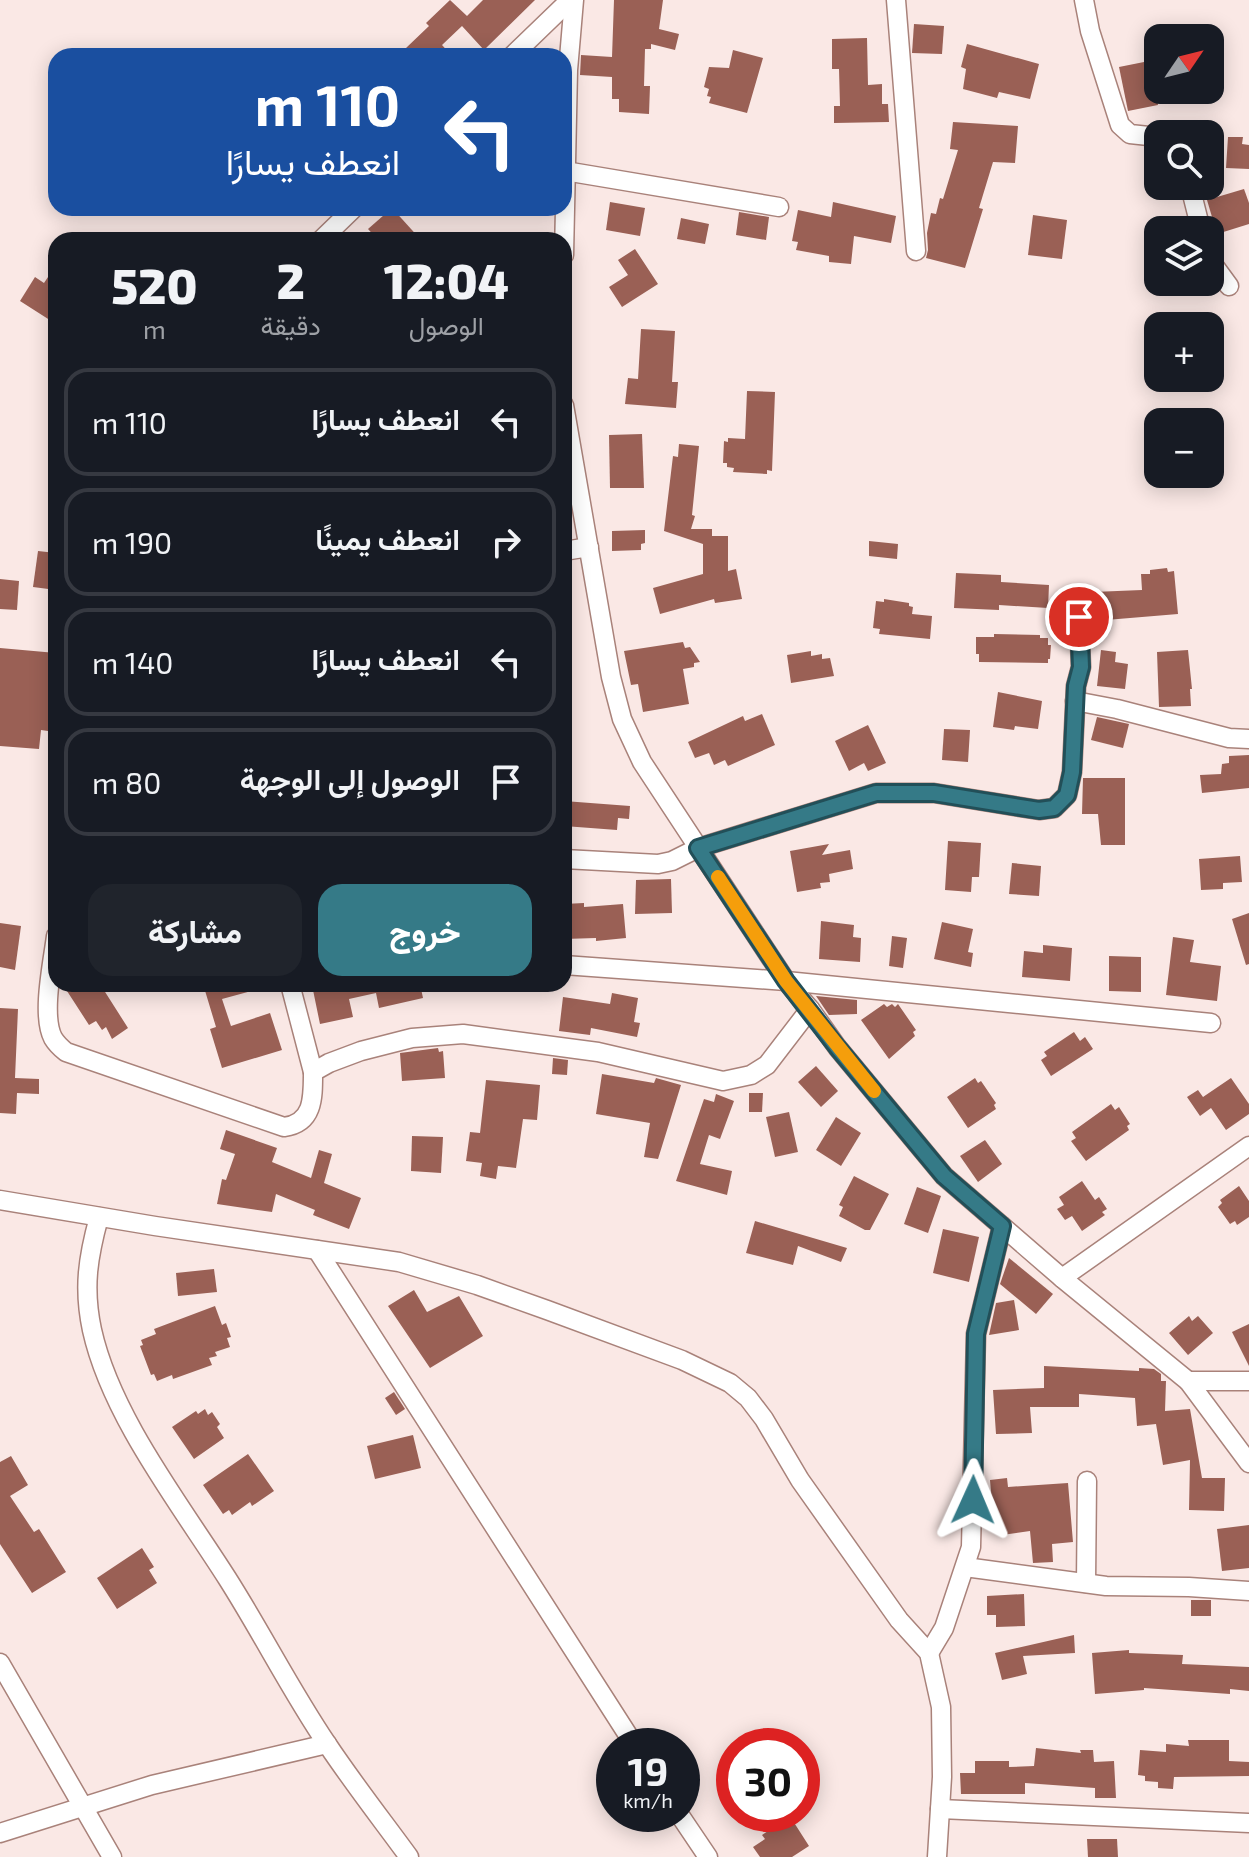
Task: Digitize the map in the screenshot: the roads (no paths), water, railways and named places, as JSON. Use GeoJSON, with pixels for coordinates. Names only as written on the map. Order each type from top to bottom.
{"type":"FeatureCollection","features":[{"type":"Feature","properties":{"kind":"street"},"geometry":{"type":"LineString","coordinates":[[521,48],[572,0]]}},
{"type":"Feature","properties":{"kind":"street"},"geometry":{"type":"LineString","coordinates":[[569,48],[572,0]]}},
{"type":"Feature","properties":{"kind":"street"},"geometry":{"type":"LineString","coordinates":[[896,0],[916,251]]}},
{"type":"Feature","properties":{"kind":"street"},"geometry":{"type":"LineString","coordinates":[[1084,0],[1090,31],[1120,125],[1130,134],[1144,136]]}},
{"type":"Feature","properties":{"kind":"street"},"geometry":{"type":"LineString","coordinates":[[572,172],[779,207]]}},
{"type":"Feature","properties":{"kind":"street"},"geometry":{"type":"LineString","coordinates":[[329,232],[346,216]]}},
{"type":"Feature","properties":{"kind":"street"},"geometry":{"type":"LineString","coordinates":[[1224,279],[1229,286]]}},
{"type":"Feature","properties":{"kind":"street"},"geometry":{"type":"LineString","coordinates":[[572,450],[611,677],[622,719],[642,762],[786,981],[944,1176],[1188,1381],[1249,1463]]}},
{"type":"Feature","properties":{"kind":"street"},"geometry":{"type":"LineString","coordinates":[[572,550],[589,547]]}},
{"type":"Feature","properties":{"kind":"street"},"geometry":{"type":"LineString","coordinates":[[572,859],[658,864],[672,861],[698,848],[876,793],[934,793],[1039,810],[1054,808],[1067,795],[1072,772],[1076,686],[1081,667],[1079,617]]}},
{"type":"Feature","properties":{"kind":"street"},"geometry":{"type":"LineString","coordinates":[[1075,701],[1229,738],[1249,739]]}},
{"type":"Feature","properties":{"kind":"street"},"geometry":{"type":"LineString","coordinates":[[572,966],[786,981],[1211,1023]]}},
{"type":"Feature","properties":{"kind":"street"},"geometry":{"type":"LineString","coordinates":[[50,992],[50,1030],[54,1040],[66,1052],[284,1127],[295,1125],[307,1114],[313,1099],[313,1072],[292,992]]}},
{"type":"Feature","properties":{"kind":"street"},"geometry":{"type":"LineString","coordinates":[[313,1072],[361,1051],[399,1041],[463,1034],[598,1052],[723,1081],[751,1075],[767,1065],[810,1009]]}},
{"type":"Feature","properties":{"kind":"street"},"geometry":{"type":"LineString","coordinates":[[1062,1278],[1249,1146]]}},
{"type":"Feature","properties":{"kind":"street"},"geometry":{"type":"LineString","coordinates":[[0,1200],[399,1262],[477,1285],[682,1360],[730,1383],[748,1398],[764,1419],[800,1480],[899,1620],[929,1653],[941,1707],[937,1857]]}},
{"type":"Feature","properties":{"kind":"street"},"geometry":{"type":"LineString","coordinates":[[99,1217],[88,1258],[87,1303],[92,1332],[109,1381],[143,1447],[229,1580],[327,1744],[409,1857]]}},
{"type":"Feature","properties":{"kind":"street"},"geometry":{"type":"LineString","coordinates":[[929,1653],[944,1628],[971,1547],[976,1334],[1002,1226]]}},
{"type":"Feature","properties":{"kind":"street"},"geometry":{"type":"LineString","coordinates":[[317,1250],[623,1728]]}},
{"type":"Feature","properties":{"kind":"street"},"geometry":{"type":"LineString","coordinates":[[1188,1381],[1249,1381]]}},
{"type":"Feature","properties":{"kind":"street"},"geometry":{"type":"LineString","coordinates":[[1086,1583],[1087,1481]]}},
{"type":"Feature","properties":{"kind":"street"},"geometry":{"type":"LineString","coordinates":[[965,1567],[1106,1586],[1249,1591]]}},
{"type":"Feature","properties":{"kind":"street"},"geometry":{"type":"LineString","coordinates":[[0,1663],[112,1857]]}},
{"type":"Feature","properties":{"kind":"street"},"geometry":{"type":"LineString","coordinates":[[0,1833],[152,1785],[327,1744]]}},
{"type":"Feature","properties":{"kind":"street"},"geometry":{"type":"LineString","coordinates":[[940,1809],[1249,1823]]}},
{"type":"Feature","properties":{"kind":"street"},"geometry":{"type":"LineString","coordinates":[[691,1832],[708,1857]]}}]}
